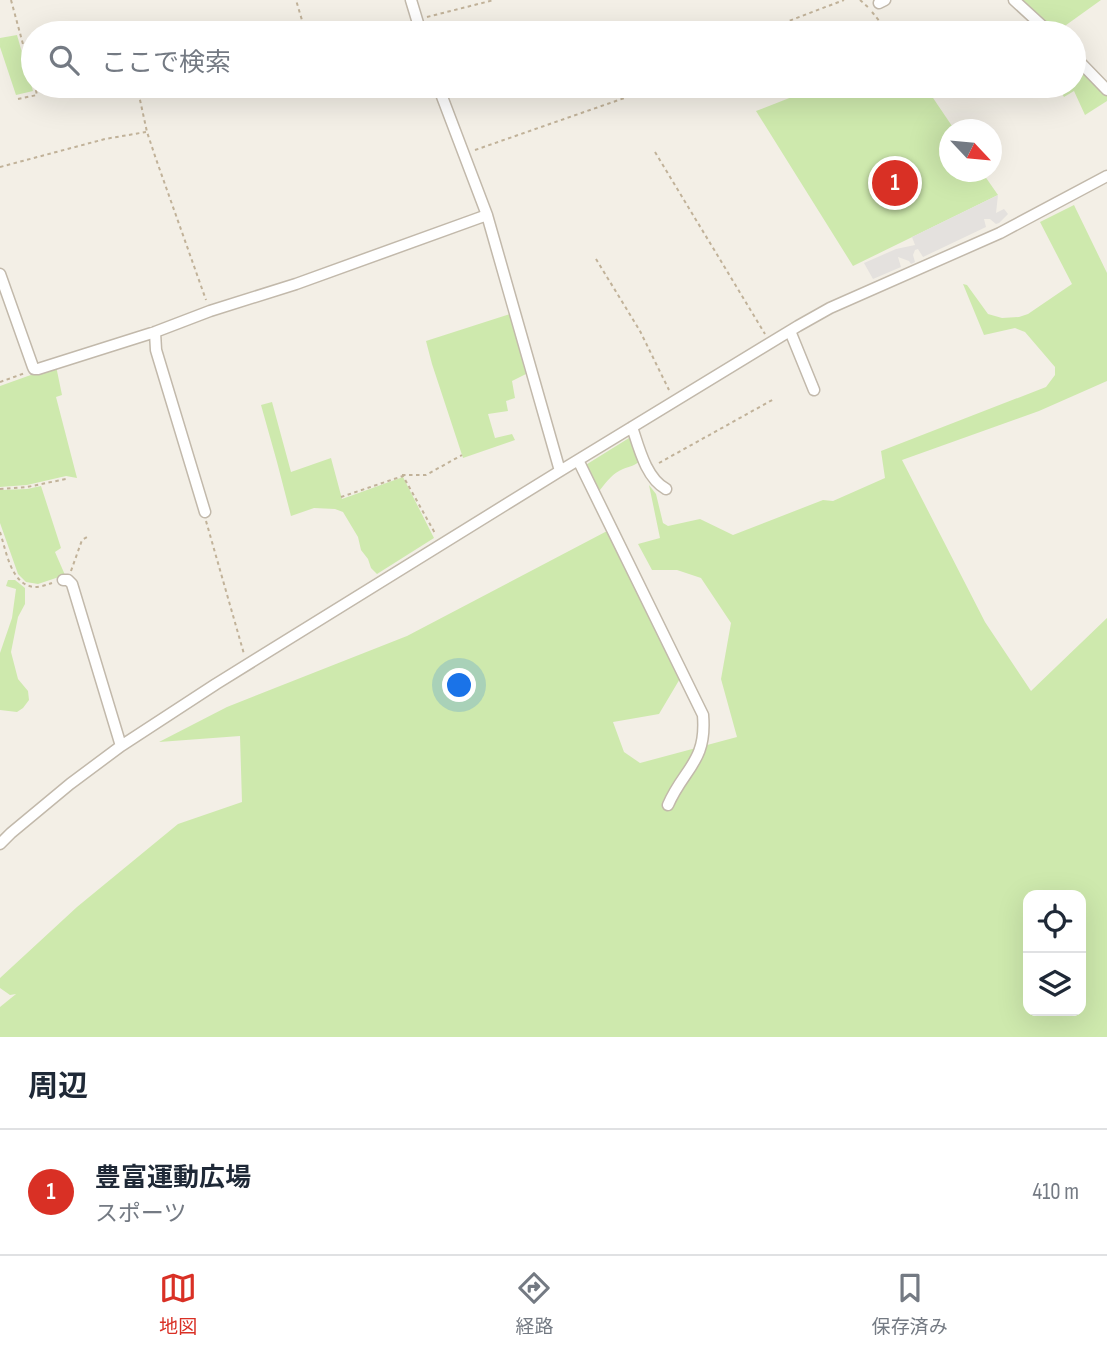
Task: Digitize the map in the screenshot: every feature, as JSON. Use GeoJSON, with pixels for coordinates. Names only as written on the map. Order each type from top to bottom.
{"type":"FeatureCollection","features":[{"type":"Feature","properties":{"kind":"street"},"geometry":{"type":"LineString","coordinates":[[411,0],[416,20]]}},
{"type":"Feature","properties":{"kind":"street"},"geometry":{"type":"LineString","coordinates":[[1014,0],[1036,21]]}},
{"type":"Feature","properties":{"kind":"street"},"geometry":{"type":"LineString","coordinates":[[1086,68],[1107,90]]}},
{"type":"Feature","properties":{"kind":"street"},"geometry":{"type":"LineString","coordinates":[[443,98],[486,215],[560,471]]}},
{"type":"Feature","properties":{"kind":"street"},"geometry":{"type":"LineString","coordinates":[[0,844],[70,784],[121,746],[247,665],[790,331],[831,309],[1000,233],[1107,176]]}},
{"type":"Feature","properties":{"kind":"street"},"geometry":{"type":"LineString","coordinates":[[0,274],[34,369],[155,332],[211,310],[296,284],[486,215]]}},
{"type":"Feature","properties":{"kind":"street"},"geometry":{"type":"LineString","coordinates":[[790,331],[814,390]]}},
{"type":"Feature","properties":{"kind":"street"},"geometry":{"type":"LineString","coordinates":[[155,332],[156,350],[205,512]]}},
{"type":"Feature","properties":{"kind":"street"},"geometry":{"type":"LineString","coordinates":[[632,427],[649,469],[656,481],[666,489]]}},
{"type":"Feature","properties":{"kind":"street"},"geometry":{"type":"LineString","coordinates":[[578,460],[703,715],[703,741],[700,751],[668,805]]}},
{"type":"Feature","properties":{"kind":"street"},"geometry":{"type":"LineString","coordinates":[[65,580],[72,584],[121,746]]}},
{"type":"Feature","properties":{"kind":"path"},"geometry":{"type":"LineString","coordinates":[[11,0],[21,37]]}},
{"type":"Feature","properties":{"kind":"path"},"geometry":{"type":"LineString","coordinates":[[296,0],[302,21]]}},
{"type":"Feature","properties":{"kind":"path"},"geometry":{"type":"LineString","coordinates":[[416,20],[494,0]]}},
{"type":"Feature","properties":{"kind":"path"},"geometry":{"type":"LineString","coordinates":[[789,21],[844,0]]}},
{"type":"Feature","properties":{"kind":"path"},"geometry":{"type":"LineString","coordinates":[[860,0],[880,21]]}},
{"type":"Feature","properties":{"kind":"path"},"geometry":{"type":"LineString","coordinates":[[18,99],[24,98]]}},
{"type":"Feature","properties":{"kind":"path"},"geometry":{"type":"LineString","coordinates":[[140,98],[147,132],[211,310]]}},
{"type":"Feature","properties":{"kind":"path"},"geometry":{"type":"LineString","coordinates":[[464,154],[625,98]]}},
{"type":"Feature","properties":{"kind":"path"},"geometry":{"type":"LineString","coordinates":[[0,167],[105,139],[147,132]]}},
{"type":"Feature","properties":{"kind":"path"},"geometry":{"type":"LineString","coordinates":[[655,152],[771,343]]}},
{"type":"Feature","properties":{"kind":"path"},"geometry":{"type":"LineString","coordinates":[[596,259],[640,331],[675,402]]}},
{"type":"Feature","properties":{"kind":"path"},"geometry":{"type":"LineString","coordinates":[[0,382],[34,369]]}},
{"type":"Feature","properties":{"kind":"path"},"geometry":{"type":"LineString","coordinates":[[649,469],[774,399]]}},
{"type":"Feature","properties":{"kind":"path"},"geometry":{"type":"LineString","coordinates":[[341,497],[402,475],[426,475],[461,455]]}},
{"type":"Feature","properties":{"kind":"path"},"geometry":{"type":"LineString","coordinates":[[402,475],[441,545]]}},
{"type":"Feature","properties":{"kind":"path"},"geometry":{"type":"LineString","coordinates":[[0,489],[66,479]]}},
{"type":"Feature","properties":{"kind":"path"},"geometry":{"type":"LineString","coordinates":[[205,512],[247,665]]}},
{"type":"Feature","properties":{"kind":"path"},"geometry":{"type":"LineString","coordinates":[[0,532],[11,566],[20,581],[34,587],[65,580],[82,540],[89,536]]}},
{"type":"Feature","properties":{"kind":"green space"},"geometry":{"type":"Polygon","coordinates":[[[1019,0],[1101,0],[1072,21],[1042,21],[1019,0]]]}},
{"type":"Feature","properties":{"kind":"green space"},"geometry":{"type":"Polygon","coordinates":[[[17,35],[21,49],[21,94],[16,95],[0,47],[0,38],[17,35]]]}},
{"type":"Feature","properties":{"kind":"green space"},"geometry":{"type":"Polygon","coordinates":[[[1086,72],[1107,93],[1107,101],[1085,115],[1077,98],[1086,98],[1086,72]]]}},
{"type":"Feature","properties":{"kind":"green space"},"geometry":{"type":"Polygon","coordinates":[[[789,98],[933,98],[947,119],[939,119],[939,182],[989,182],[998,195],[853,266],[756,111],[789,98]]]}},
{"type":"Feature","properties":{"kind":"green space"},"geometry":{"type":"Polygon","coordinates":[[[1074,205],[1107,273],[1107,381],[1039,411],[902,460],[985,622],[1031,691],[1107,618],[1107,1037],[0,1037],[0,1007],[16,994],[10,995],[0,988],[0,978],[77,907],[178,824],[242,802],[240,736],[159,742],[227,707],[407,636],[609,530],[681,677],[659,714],[613,722],[624,752],[640,763],[737,737],[721,679],[731,623],[701,578],[677,570],[652,570],[638,544],[660,538],[649,485],[656,494],[663,523],[668,526],[700,519],[733,535],[823,500],[833,501],[885,478],[881,451],[1046,387],[1055,375],[1055,367],[1025,332],[1015,328],[984,335],[963,284],[967,285],[988,314],[1002,318],[1028,314],[1072,284],[1040,222],[1074,205]]]}},
{"type":"Feature","properties":{"kind":"green space"},"geometry":{"type":"Polygon","coordinates":[[[510,314],[526,374],[512,381],[515,398],[506,401],[508,411],[488,414],[495,438],[512,434],[515,440],[463,458],[426,341],[510,314]]]}},
{"type":"Feature","properties":{"kind":"green space"},"geometry":{"type":"Polygon","coordinates":[[[56,366],[62,395],[56,397],[77,478],[66,476],[27,485],[0,487],[0,386],[56,366]]]}},
{"type":"Feature","properties":{"kind":"green space"},"geometry":{"type":"Polygon","coordinates":[[[272,402],[291,472],[331,458],[342,499],[403,477],[434,538],[377,574],[361,550],[358,537],[343,512],[314,508],[291,516],[261,405],[272,402]]]}},
{"type":"Feature","properties":{"kind":"green space"},"geometry":{"type":"Polygon","coordinates":[[[629,438],[632,439],[641,460],[616,473],[600,490],[596,490],[584,466],[629,438]]]}},
{"type":"Feature","properties":{"kind":"green space"},"geometry":{"type":"Polygon","coordinates":[[[41,486],[61,548],[55,552],[65,575],[38,584],[26,582],[18,574],[0,523],[0,490],[41,486]]]}},
{"type":"Feature","properties":{"kind":"green space"},"geometry":{"type":"Polygon","coordinates":[[[8,580],[15,580],[25,588],[25,604],[18,617],[11,652],[18,679],[28,691],[29,700],[17,712],[0,710],[0,653],[12,618],[16,589],[6,586],[8,580]]]}},
{"type":"Feature","properties":{"kind":"shaded area"},"geometry":{"type":"Polygon","coordinates":[[[998,195],[996,213],[1004,209],[1008,214],[999,223],[984,219],[986,227],[923,257],[918,249],[915,250],[915,262],[911,264],[898,257],[901,267],[873,279],[864,263],[896,249],[915,245],[912,237],[998,195]]]}},
{"type":"Feature","properties":{"kind":"place","name":"豊富運動広場"},"geometry":{"type":"Point","coordinates":[895,183]}}]}
